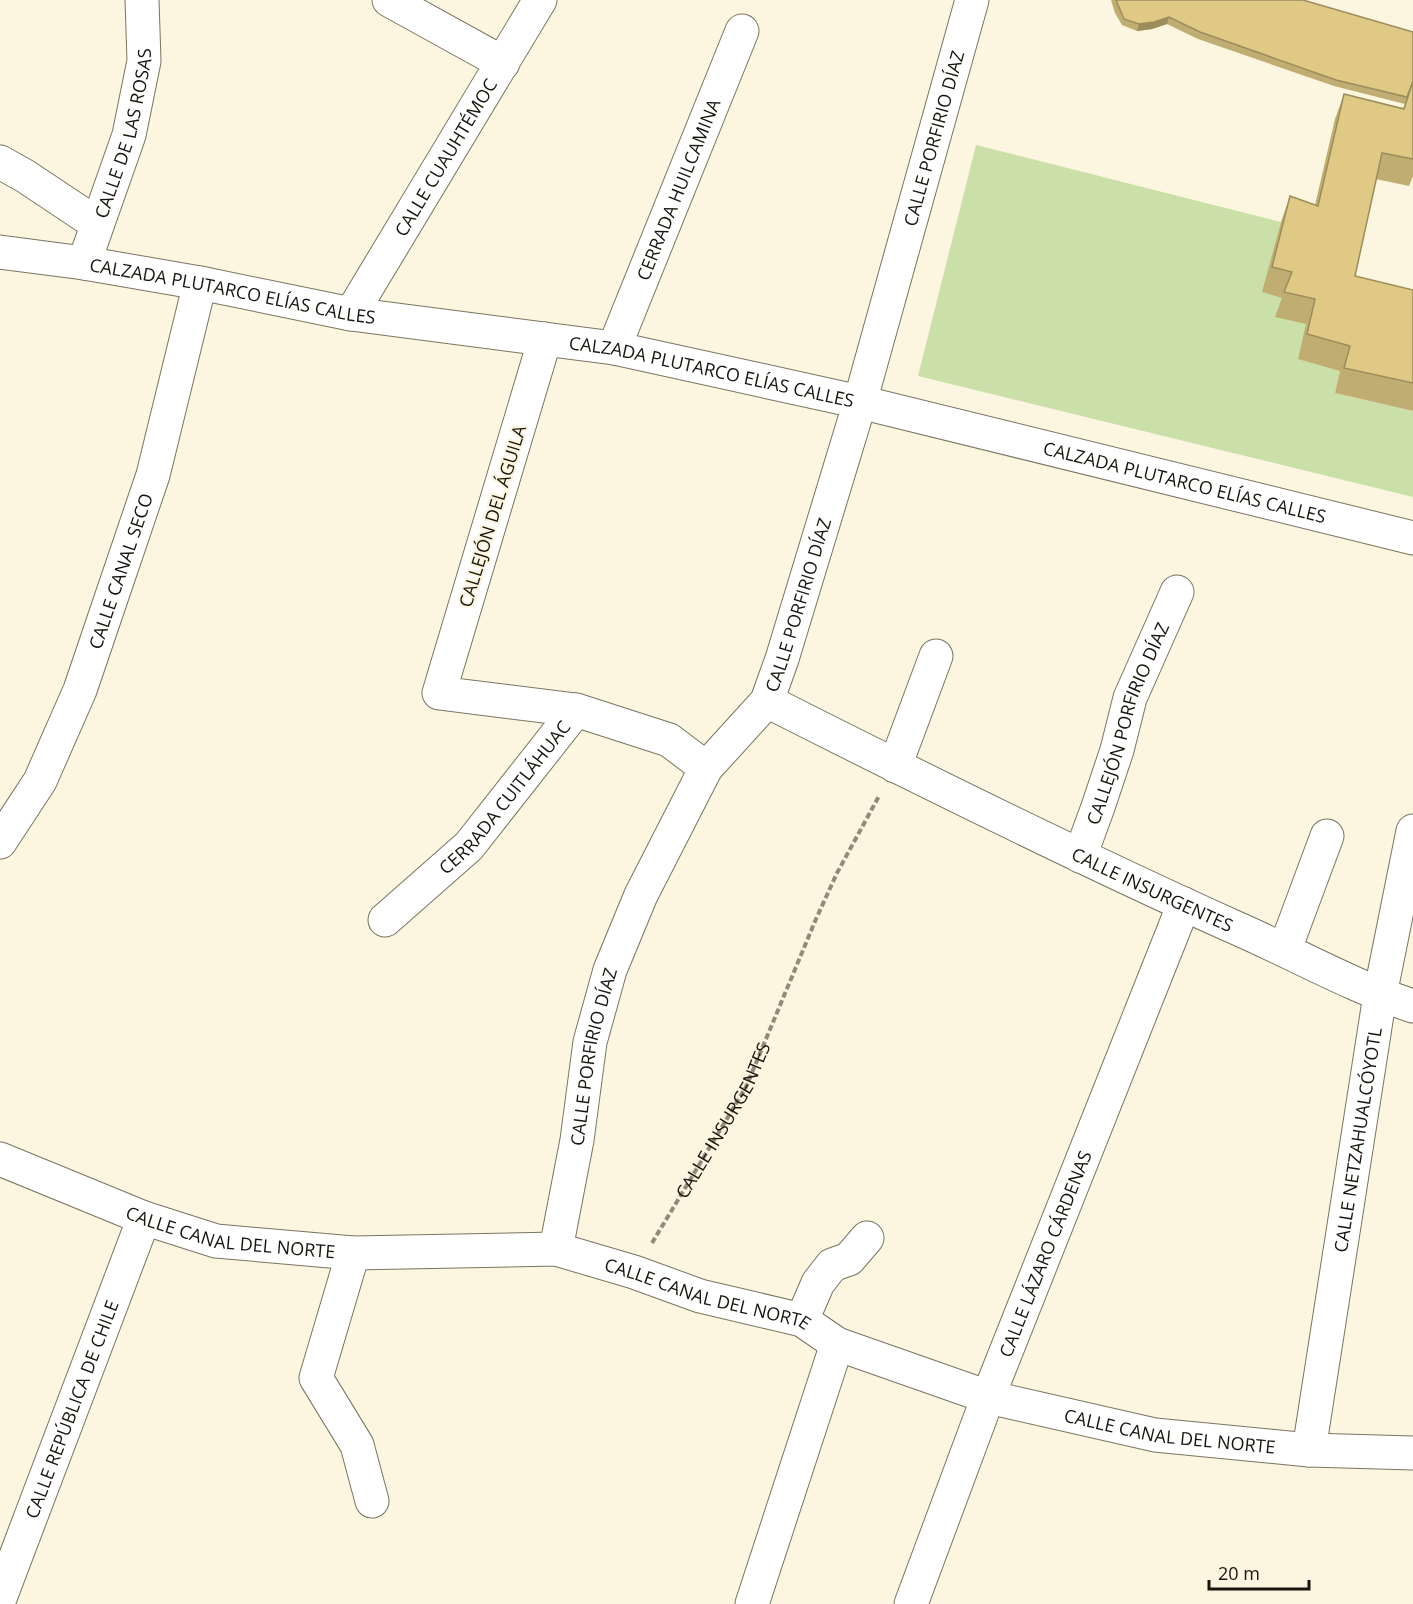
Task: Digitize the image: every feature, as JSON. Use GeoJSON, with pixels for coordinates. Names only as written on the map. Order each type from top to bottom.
{"type":"FeatureCollection","features":[{"type":"Feature","properties":{"kind":"street","name":"CALLE DE LAS ROSAS"},"geometry":{"type":"LineString","coordinates":[[84,263],[129,135],[144,61],[142,0]]}},
{"type":"Feature","properties":{"kind":"street"},"geometry":{"type":"LineString","coordinates":[[388,0],[503,63]]}},
{"type":"Feature","properties":{"kind":"street","name":"CALLE CUAUHTÉMOC"},"geometry":{"type":"LineString","coordinates":[[351,314],[540,0]]}},
{"type":"Feature","properties":{"kind":"street","name":"CALLE PORFIRIO DÍAZ"},"geometry":{"type":"LineString","coordinates":[[556,1249],[578,1140],[590,1042],[610,970],[641,895],[705,768],[767,701],[782,659],[860,402],[972,0]]}},
{"type":"Feature","properties":{"kind":"street","name":"CERRADA HUILCAMINA"},"geometry":{"type":"LineString","coordinates":[[614,348],[742,31]]}},
{"type":"Feature","properties":{"kind":"street"},"geometry":{"type":"LineString","coordinates":[[0,162],[97,224]]}},
{"type":"Feature","properties":{"kind":"street","name":"CALZADA PLUTARCO ELÍAS CALLES"},"geometry":{"type":"LineString","coordinates":[[0,252],[84,263],[200,283],[351,314],[614,348],[860,402],[1413,538]]}},
{"type":"Feature","properties":{"kind":"street","name":"CALLE CANAL SECO"},"geometry":{"type":"LineString","coordinates":[[0,842],[40,781],[80,690],[153,475],[200,283]]}},
{"type":"Feature","properties":{"kind":"street","name":"CALLEJÓN DEL ÁGUILA"},"geometry":{"type":"LineString","coordinates":[[439,693],[545,339]]}},
{"type":"Feature","properties":{"kind":"street","name":"CALLEJÓN PORFIRIO DÍAZ"},"geometry":{"type":"LineString","coordinates":[[1080,856],[1117,750],[1130,698],[1177,592]]}},
{"type":"Feature","properties":{"kind":"street"},"geometry":{"type":"LineString","coordinates":[[895,766],[936,656]]}},
{"type":"Feature","properties":{"kind":"street","name":"CERRADA CUITLÁHUAC"},"geometry":{"type":"LineString","coordinates":[[439,693],[576,710]]}},
{"type":"Feature","properties":{"kind":"street","name":"CALLE INSURGENTES"},"geometry":{"type":"LineString","coordinates":[[767,701],[1080,856],[1380,995],[1413,1006]]}},
{"type":"Feature","properties":{"kind":"street"},"geometry":{"type":"LineString","coordinates":[[576,710],[669,740],[705,768]]}},
{"type":"Feature","properties":{"kind":"street","name":"CERRADA CUITLÁHUAC"},"geometry":{"type":"LineString","coordinates":[[385,920],[469,846],[576,710]]}},
{"type":"Feature","properties":{"kind":"street","name":"CALLE NETZAHUALCÓYOTL"},"geometry":{"type":"LineString","coordinates":[[1309,1450],[1380,995],[1413,831]]}},
{"type":"Feature","properties":{"kind":"street"},"geometry":{"type":"LineString","coordinates":[[1284,949],[1327,836]]}},
{"type":"Feature","properties":{"kind":"street","name":"CALLE LÁZARO CÁRDENAS"},"geometry":{"type":"LineString","coordinates":[[911,1604],[988,1397],[1184,904]]}},
{"type":"Feature","properties":{"kind":"street","name":"CALLE CANAL DEL NORTE"},"geometry":{"type":"LineString","coordinates":[[0,1159],[144,1218],[216,1241],[352,1253],[556,1249],[634,1272],[700,1296],[802,1320],[837,1344],[988,1397],[1155,1435],[1309,1450],[1413,1453]]}},
{"type":"Feature","properties":{"kind":"street","name":"CALLE REPÚBLICA DE CHILE"},"geometry":{"type":"LineString","coordinates":[[0,1598],[144,1218]]}},
{"type":"Feature","properties":{"kind":"street"},"geometry":{"type":"LineString","coordinates":[[802,1320],[818,1283],[832,1265],[849,1259],[867,1238]]}},
{"type":"Feature","properties":{"kind":"street"},"geometry":{"type":"LineString","coordinates":[[352,1253],[316,1378],[357,1445],[372,1501]]}},
{"type":"Feature","properties":{"kind":"street"},"geometry":{"type":"LineString","coordinates":[[752,1604],[837,1344]]}},
{"type":"Feature","properties":{"kind":"path","name":"CALLE INSURGENTES"},"geometry":{"type":"LineString","coordinates":[[634,1272],[746,1088],[833,882],[895,766]]}},
{"type":"Feature","properties":{"kind":"green space"},"geometry":{"type":"Polygon","coordinates":[[[976,145],[1281,222],[1263,292],[1282,298],[1306,324],[1340,371],[1335,393],[1413,411],[1413,497],[918,376],[976,145]]]}},
{"type":"Feature","properties":{"kind":"building"},"geometry":{"type":"Polygon","coordinates":[[[1116,0],[1303,0],[1413,32],[1413,81],[1407,97],[1336,80],[1200,32],[1169,17],[1139,24],[1124,19],[1116,0]]]}},
{"type":"Feature","properties":{"kind":"building"},"geometry":{"type":"Polygon","coordinates":[[[1413,81],[1413,159],[1382,153],[1355,276],[1413,290],[1413,383],[1344,368],[1350,346],[1307,334],[1315,299],[1284,292],[1292,272],[1272,267],[1290,196],[1318,206],[1344,94],[1404,109],[1413,81]]]}}]}
